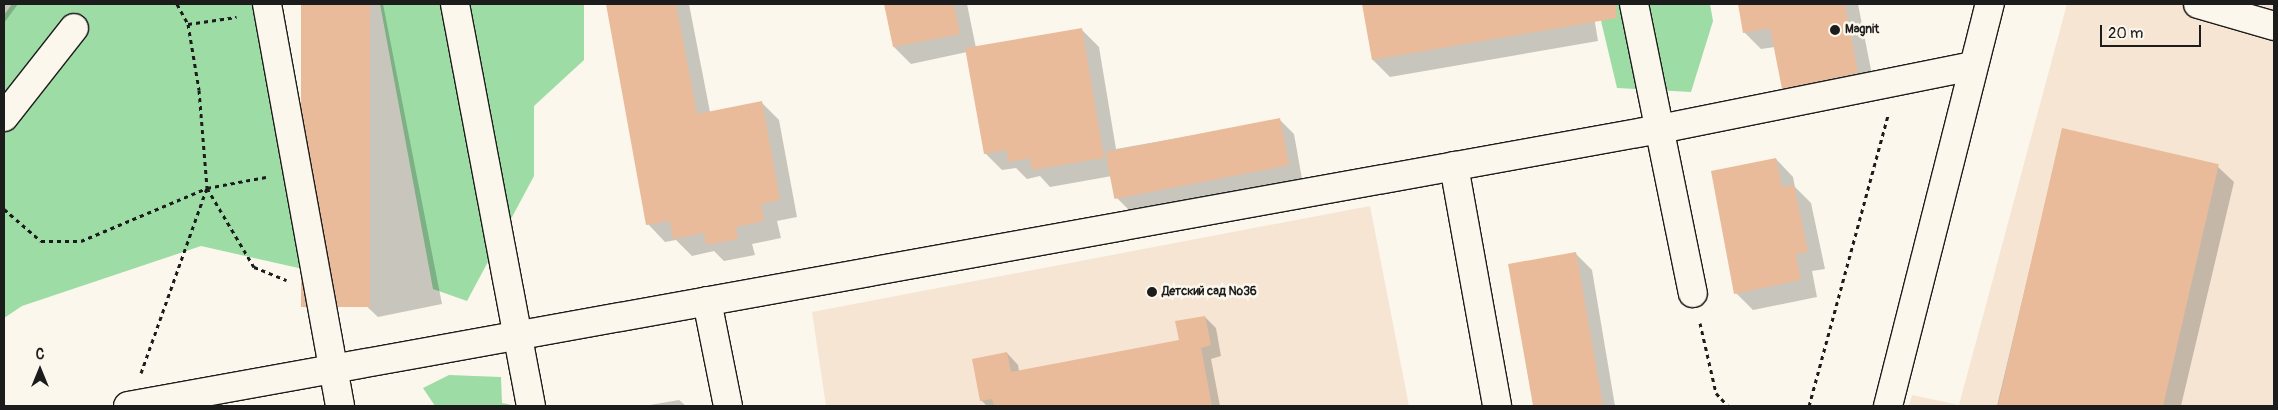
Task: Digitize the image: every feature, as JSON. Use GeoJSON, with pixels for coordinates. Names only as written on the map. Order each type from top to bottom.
{"type":"FeatureCollection","features":[{"type":"Feature","properties":{"kind":"street"},"geometry":{"type":"LineString","coordinates":[[455,4],[531,406]]}},
{"type":"Feature","properties":{"kind":"street"},"geometry":{"type":"LineString","coordinates":[[1634,4],[1693,293]]}},
{"type":"Feature","properties":{"kind":"street"},"geometry":{"type":"LineString","coordinates":[[1888,406],[1990,4]]}},
{"type":"Feature","properties":{"kind":"street"},"geometry":{"type":"LineString","coordinates":[[2198,4],[2274,26]]}},
{"type":"Feature","properties":{"kind":"street"},"geometry":{"type":"LineString","coordinates":[[268,8],[340,406]]}},
{"type":"Feature","properties":{"kind":"street"},"geometry":{"type":"LineString","coordinates":[[4,117],[74,28]]}},
{"type":"Feature","properties":{"kind":"street"},"geometry":{"type":"LineString","coordinates":[[128,406],[519,338],[707,302],[1660,130],[1973,66]]}},
{"type":"Feature","properties":{"kind":"street"},"geometry":{"type":"LineString","coordinates":[[1454,166],[1497,406]]}},
{"type":"Feature","properties":{"kind":"street"},"geometry":{"type":"LineString","coordinates":[[707,302],[728,406]]}},
{"type":"Feature","properties":{"kind":"path"},"geometry":{"type":"LineString","coordinates":[[177,4],[188,24],[199,90],[208,188],[254,267],[319,293]]}},
{"type":"Feature","properties":{"kind":"path"},"geometry":{"type":"LineString","coordinates":[[188,24],[268,8]]}},
{"type":"Feature","properties":{"kind":"path"},"geometry":{"type":"LineString","coordinates":[[1809,406],[1897,82]]}},
{"type":"Feature","properties":{"kind":"path"},"geometry":{"type":"LineString","coordinates":[[4,209],[40,241],[81,241],[208,188],[297,172]]}},
{"type":"Feature","properties":{"kind":"path"},"geometry":{"type":"LineString","coordinates":[[128,406],[208,188]]}},
{"type":"Feature","properties":{"kind":"path"},"geometry":{"type":"LineString","coordinates":[[1693,293],[1716,393],[1728,406]]}},
{"type":"Feature","properties":{"kind":"shaded area"},"geometry":{"type":"Polygon","coordinates":[[[2067,4],[2274,4],[2274,406],[1909,406],[1912,395],[1959,405],[2067,4]]]}},
{"type":"Feature","properties":{"kind":"shaded area","name":"Детский сад №36"},"geometry":{"type":"Polygon","coordinates":[[[1370,206],[1409,406],[826,406],[812,312],[1370,206]]]}},
{"type":"Feature","properties":{"kind":"green space"},"geometry":{"type":"Polygon","coordinates":[[[12,4],[267,4],[303,269],[201,246],[22,306],[4,318],[4,15],[12,4]]]}},
{"type":"Feature","properties":{"kind":"green space"},"geometry":{"type":"Polygon","coordinates":[[[380,4],[584,4],[584,60],[534,106],[534,176],[467,301],[433,289],[380,4]]]}},
{"type":"Feature","properties":{"kind":"green space"},"geometry":{"type":"Polygon","coordinates":[[[1597,4],[1710,4],[1713,21],[1691,92],[1617,88],[1597,4]]]}},
{"type":"Feature","properties":{"kind":"green space"},"geometry":{"type":"Polygon","coordinates":[[[449,375],[501,377],[502,403],[517,406],[435,406],[423,388],[449,375]]]}},
{"type":"Feature","properties":{"kind":"building"},"geometry":{"type":"Polygon","coordinates":[[[301,4],[370,4],[370,307],[301,307],[301,4]]]}},
{"type":"Feature","properties":{"kind":"building"},"geometry":{"type":"Polygon","coordinates":[[[606,4],[676,4],[697,114],[762,101],[780,200],[761,204],[764,221],[736,227],[738,239],[706,245],[704,233],[673,239],[670,221],[646,225],[606,4]]]}},
{"type":"Feature","properties":{"kind":"building"},"geometry":{"type":"Polygon","coordinates":[[[884,4],[954,4],[960,34],[893,47],[884,4]]]}},
{"type":"Feature","properties":{"kind":"building"},"geometry":{"type":"Polygon","coordinates":[[[1362,4],[1616,4],[1617,18],[1372,60],[1362,4]]]}},
{"type":"Feature","properties":{"kind":"building"},"geometry":{"type":"Polygon","coordinates":[[[1738,4],[1845,4],[1858,73],[1782,89],[1770,28],[1743,33],[1738,4]]]}},
{"type":"Feature","properties":{"kind":"building"},"geometry":{"type":"Polygon","coordinates":[[[1082,28],[1104,158],[1032,170],[1030,158],[1008,162],[1006,150],[984,154],[965,48],[1082,28]]]}},
{"type":"Feature","properties":{"kind":"building"},"geometry":{"type":"Polygon","coordinates":[[[1280,118],[1289,165],[1114,199],[1105,152],[1280,118]]]}},
{"type":"Feature","properties":{"kind":"building"},"geometry":{"type":"Polygon","coordinates":[[[2062,128],[2219,164],[2163,406],[1998,406],[2062,128]]]}},
{"type":"Feature","properties":{"kind":"building"},"geometry":{"type":"Polygon","coordinates":[[[1776,158],[1782,187],[1794,185],[1808,252],[1796,254],[1801,280],[1734,294],[1711,171],[1776,158]]]}},
{"type":"Feature","properties":{"kind":"building"},"geometry":{"type":"Polygon","coordinates":[[[1576,252],[1603,406],[1533,406],[1508,264],[1576,252]]]}},
{"type":"Feature","properties":{"kind":"building"},"geometry":{"type":"Polygon","coordinates":[[[1205,316],[1211,345],[1201,348],[1212,406],[994,406],[992,399],[980,401],[972,359],[1007,352],[1011,372],[1179,340],[1175,321],[1205,316]]]}},
{"type":"Feature","properties":{"kind":"place","name":"Magnit"},"geometry":{"type":"Point","coordinates":[1835,30]}},
{"type":"Feature","properties":{"kind":"place","name":"Детский сад №36"},"geometry":{"type":"Point","coordinates":[1152,292]}}]}
